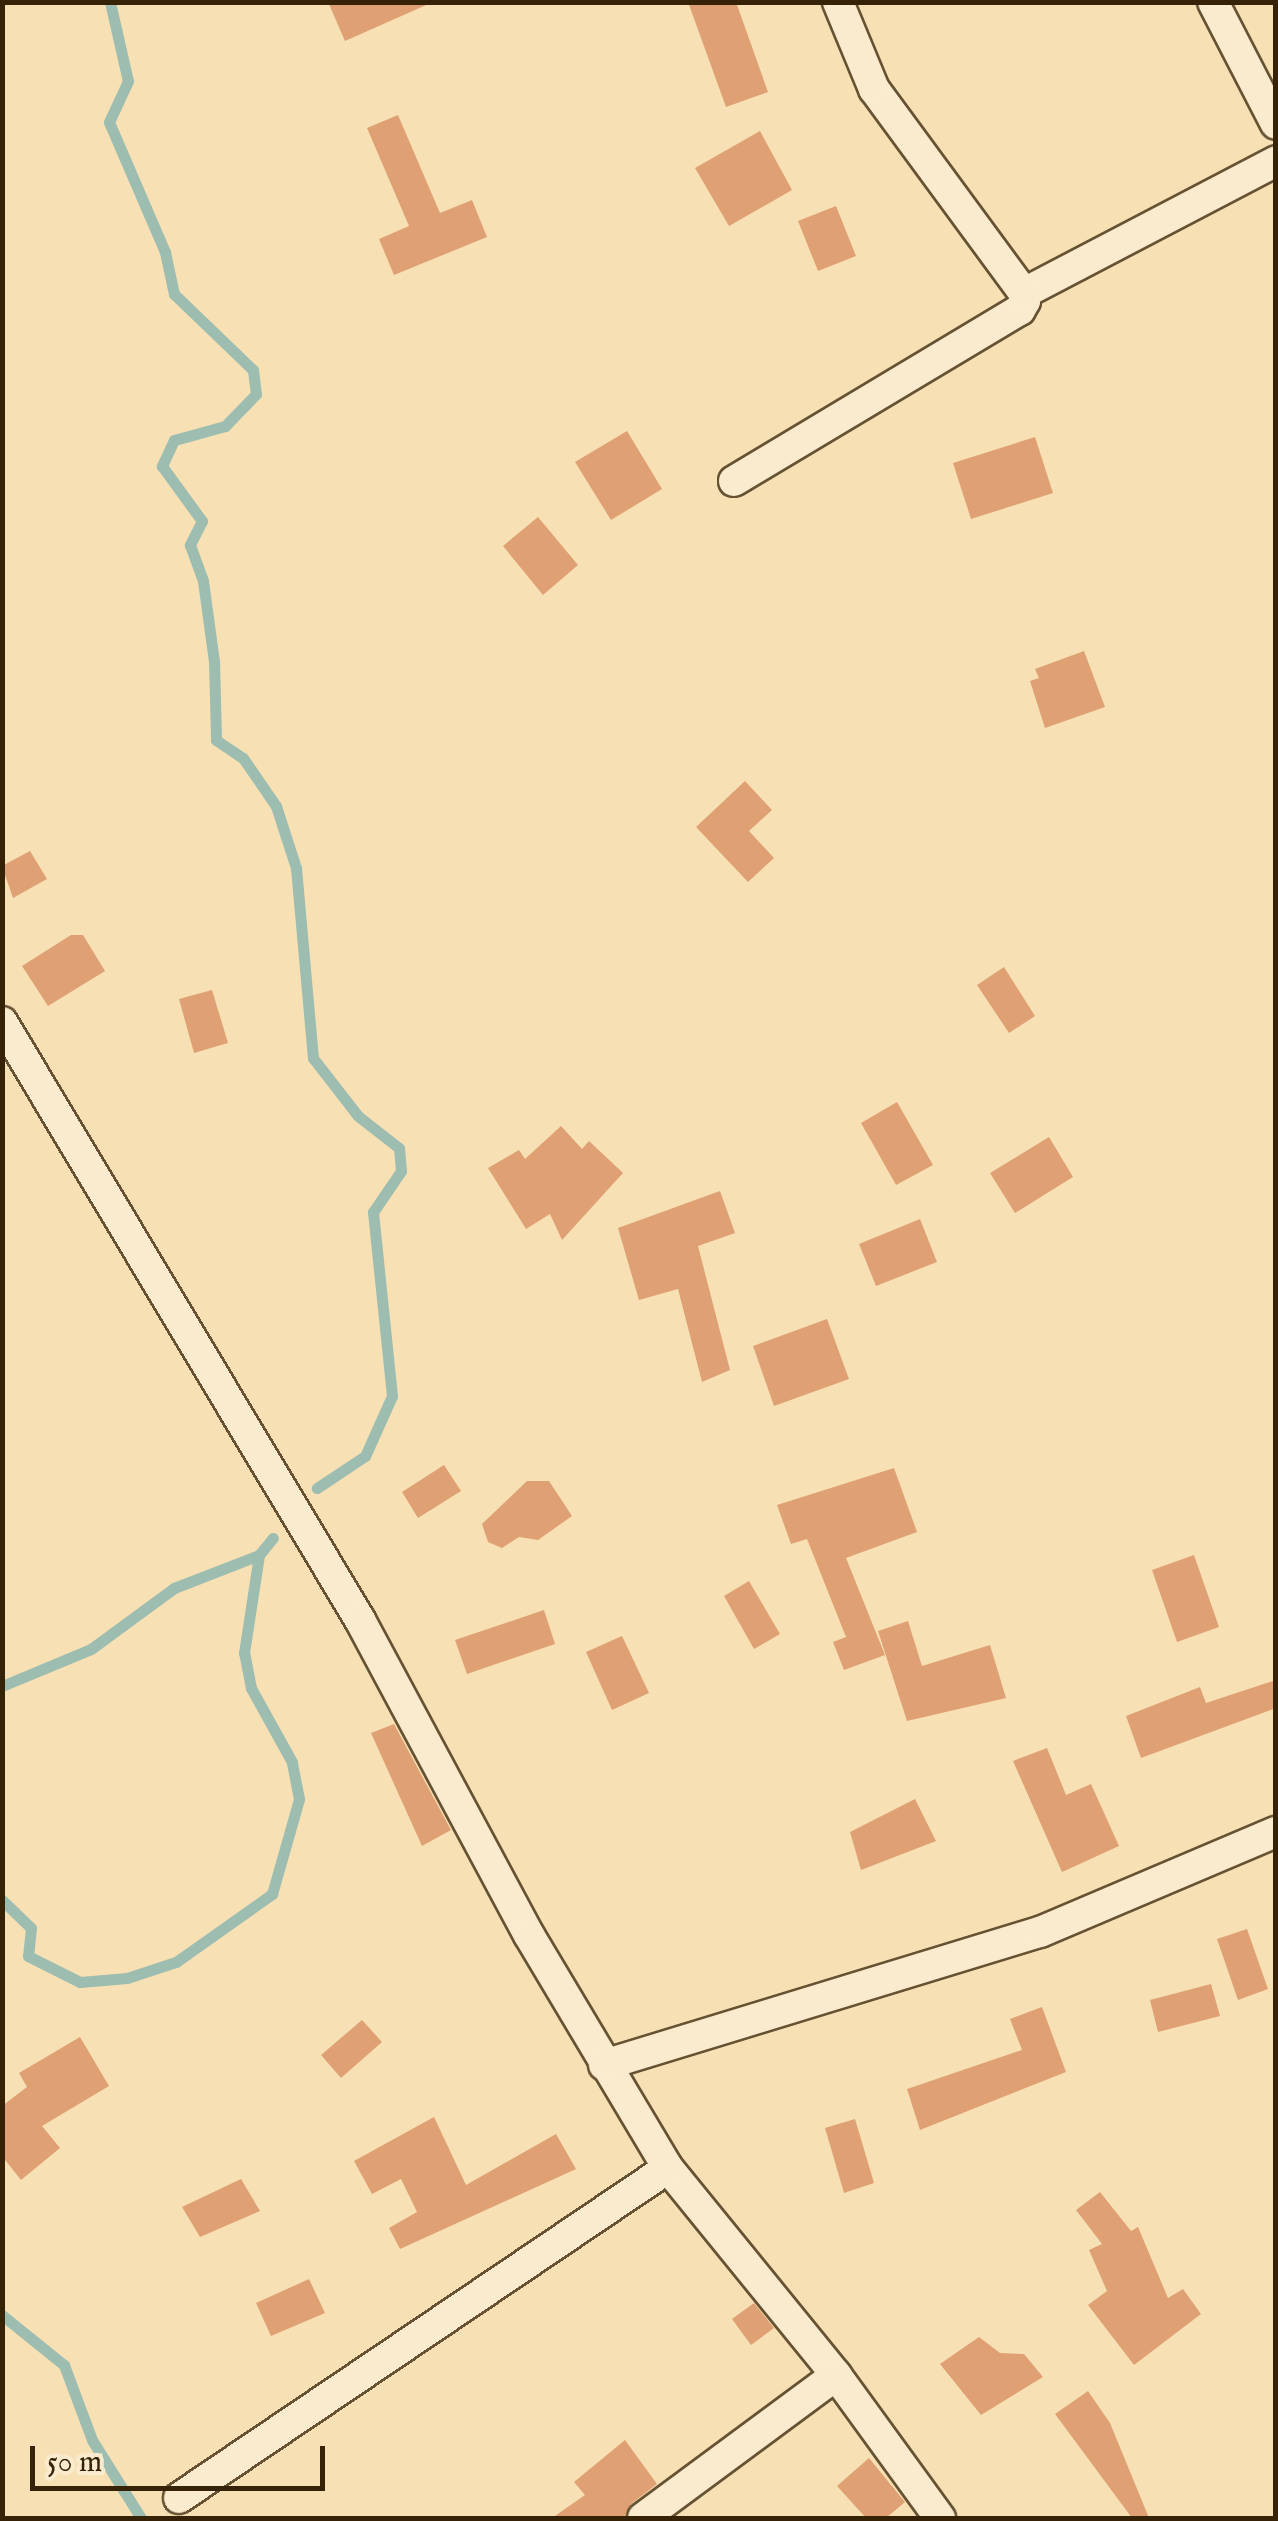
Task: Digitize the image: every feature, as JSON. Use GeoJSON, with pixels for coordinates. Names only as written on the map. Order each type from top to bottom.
{"type":"FeatureCollection","features":[{"type":"Feature","properties":{"kind":"street"},"geometry":{"type":"LineString","coordinates":[[734,481],[1020,310],[1024,292],[874,89],[838,2]]}},
{"type":"Feature","properties":{"kind":"street"},"geometry":{"type":"LineString","coordinates":[[1214,2],[1276,124]]}},
{"type":"Feature","properties":{"kind":"street"},"geometry":{"type":"LineString","coordinates":[[1024,292],[1276,161]]}},
{"type":"Feature","properties":{"kind":"street"},"geometry":{"type":"LineString","coordinates":[[2,1022],[360,1620],[604,2064],[668,2168],[836,2376],[940,2518]]}},
{"type":"Feature","properties":{"kind":"street"},"geometry":{"type":"LineString","coordinates":[[604,2064],[1040,1932],[1276,1832]]}},
{"type":"Feature","properties":{"kind":"street"},"geometry":{"type":"LineString","coordinates":[[179,2498],[668,2168]]}},
{"type":"Feature","properties":{"kind":"street"},"geometry":{"type":"LineString","coordinates":[[643,2518],[836,2376]]}},
{"type":"Feature","properties":{"kind":"building"},"geometry":{"type":"Polygon","coordinates":[[[328,2],[433,2],[345,41],[328,2]]]}},
{"type":"Feature","properties":{"kind":"building"},"geometry":{"type":"Polygon","coordinates":[[[688,2],[736,2],[768,92],[726,107],[688,2]]]}},
{"type":"Feature","properties":{"kind":"building"},"geometry":{"type":"Polygon","coordinates":[[[398,115],[440,213],[472,200],[487,237],[394,275],[379,239],[409,226],[367,128],[398,115]]]}},
{"type":"Feature","properties":{"kind":"building"},"geometry":{"type":"Polygon","coordinates":[[[760,131],[792,190],[729,226],[695,168],[760,131]]]}},
{"type":"Feature","properties":{"kind":"building"},"geometry":{"type":"Polygon","coordinates":[[[836,206],[856,256],[818,271],[798,221],[836,206]]]}},
{"type":"Feature","properties":{"kind":"building"},"geometry":{"type":"Polygon","coordinates":[[[627,431],[662,489],[611,520],[575,462],[627,431]]]}},
{"type":"Feature","properties":{"kind":"building"},"geometry":{"type":"Polygon","coordinates":[[[1035,437],[1053,493],[971,519],[953,463],[1035,437]]]}},
{"type":"Feature","properties":{"kind":"building"},"geometry":{"type":"Polygon","coordinates":[[[538,517],[578,565],[543,595],[503,546],[538,517]]]}},
{"type":"Feature","properties":{"kind":"building"},"geometry":{"type":"Polygon","coordinates":[[[1084,651],[1105,707],[1045,728],[1030,681],[1039,678],[1035,669],[1084,651]]]}},
{"type":"Feature","properties":{"kind":"building"},"geometry":{"type":"Polygon","coordinates":[[[745,781],[772,810],[749,831],[774,858],[748,882],[696,827],[745,781]]]}},
{"type":"Feature","properties":{"kind":"building"},"geometry":{"type":"Polygon","coordinates":[[[30,851],[47,879],[13,898],[2,866],[30,851]]]}},
{"type":"Feature","properties":{"kind":"building"},"geometry":{"type":"Polygon","coordinates":[[[71,935],[83,935],[105,971],[48,1006],[22,966],[71,935]]]}},
{"type":"Feature","properties":{"kind":"building"},"geometry":{"type":"Polygon","coordinates":[[[1004,967],[1035,1016],[1009,1033],[977,985],[1004,967]]]}},
{"type":"Feature","properties":{"kind":"building"},"geometry":{"type":"Polygon","coordinates":[[[212,990],[228,1043],[194,1053],[179,999],[212,990]]]}},
{"type":"Feature","properties":{"kind":"building"},"geometry":{"type":"Polygon","coordinates":[[[897,1102],[933,1165],[896,1185],[861,1123],[897,1102]]]}},
{"type":"Feature","properties":{"kind":"building"},"geometry":{"type":"Polygon","coordinates":[[[561,1126],[582,1149],[589,1141],[623,1173],[562,1240],[550,1214],[526,1229],[488,1168],[519,1150],[525,1159],[561,1126]]]}},
{"type":"Feature","properties":{"kind":"building"},"geometry":{"type":"Polygon","coordinates":[[[1049,1137],[1073,1177],[1015,1213],[990,1173],[1049,1137]]]}},
{"type":"Feature","properties":{"kind":"building"},"geometry":{"type":"Polygon","coordinates":[[[720,1191],[735,1233],[698,1246],[730,1370],[702,1382],[678,1289],[639,1300],[618,1228],[720,1191]]]}},
{"type":"Feature","properties":{"kind":"building"},"geometry":{"type":"Polygon","coordinates":[[[920,1219],[937,1262],[876,1286],[859,1244],[920,1219]]]}},
{"type":"Feature","properties":{"kind":"building"},"geometry":{"type":"Polygon","coordinates":[[[827,1319],[849,1379],[774,1406],[753,1346],[827,1319]]]}},
{"type":"Feature","properties":{"kind":"building"},"geometry":{"type":"Polygon","coordinates":[[[444,1465],[461,1491],[418,1518],[402,1492],[444,1465]]]}},
{"type":"Feature","properties":{"kind":"building"},"geometry":{"type":"Polygon","coordinates":[[[894,1468],[917,1532],[846,1558],[885,1655],[844,1670],[833,1642],[846,1637],[807,1539],[791,1544],[777,1505],[894,1468]]]}},
{"type":"Feature","properties":{"kind":"building"},"geometry":{"type":"Polygon","coordinates":[[[527,1481],[549,1481],[572,1516],[538,1540],[519,1537],[502,1548],[488,1542],[482,1524],[527,1481]]]}},
{"type":"Feature","properties":{"kind":"building"},"geometry":{"type":"Polygon","coordinates":[[[1194,1555],[1219,1627],[1177,1642],[1152,1570],[1194,1555]]]}},
{"type":"Feature","properties":{"kind":"building"},"geometry":{"type":"Polygon","coordinates":[[[749,1581],[780,1634],[754,1649],[724,1596],[749,1581]]]}},
{"type":"Feature","properties":{"kind":"building"},"geometry":{"type":"Polygon","coordinates":[[[544,1610],[555,1644],[467,1674],[455,1640],[544,1610]]]}},
{"type":"Feature","properties":{"kind":"building"},"geometry":{"type":"Polygon","coordinates":[[[908,1621],[922,1666],[990,1645],[1006,1698],[907,1721],[878,1631],[908,1621]]]}},
{"type":"Feature","properties":{"kind":"building"},"geometry":{"type":"Polygon","coordinates":[[[622,1636],[649,1693],[612,1710],[586,1652],[622,1636]]]}},
{"type":"Feature","properties":{"kind":"building"},"geometry":{"type":"Polygon","coordinates":[[[1273,1681],[1276,1708],[1141,1758],[1126,1716],[1200,1687],[1206,1703],[1273,1681]]]}},
{"type":"Feature","properties":{"kind":"building"},"geometry":{"type":"Polygon","coordinates":[[[394,1724],[451,1830],[422,1846],[371,1733],[394,1724]]]}},
{"type":"Feature","properties":{"kind":"building"},"geometry":{"type":"Polygon","coordinates":[[[1047,1748],[1066,1795],[1091,1784],[1119,1846],[1062,1872],[1013,1761],[1047,1748]]]}},
{"type":"Feature","properties":{"kind":"building"},"geometry":{"type":"Polygon","coordinates":[[[915,1799],[936,1841],[861,1870],[850,1832],[915,1799]]]}},
{"type":"Feature","properties":{"kind":"building"},"geometry":{"type":"Polygon","coordinates":[[[1247,1929],[1268,1989],[1238,2000],[1217,1939],[1247,1929]]]}},
{"type":"Feature","properties":{"kind":"building"},"geometry":{"type":"Polygon","coordinates":[[[1211,1984],[1220,2016],[1158,2032],[1150,2000],[1211,1984]]]}},
{"type":"Feature","properties":{"kind":"building"},"geometry":{"type":"Polygon","coordinates":[[[1042,2007],[1066,2072],[920,2130],[907,2089],[1022,2050],[1010,2019],[1042,2007]]]}},
{"type":"Feature","properties":{"kind":"building"},"geometry":{"type":"Polygon","coordinates":[[[362,2020],[382,2042],[341,2078],[321,2055],[362,2020]]]}},
{"type":"Feature","properties":{"kind":"building"},"geometry":{"type":"Polygon","coordinates":[[[80,2037],[109,2086],[42,2126],[60,2148],[21,2180],[2,2156],[2,2106],[27,2087],[19,2073],[80,2037]]]}},
{"type":"Feature","properties":{"kind":"building"},"geometry":{"type":"Polygon","coordinates":[[[434,2117],[466,2185],[556,2134],[576,2169],[400,2249],[389,2228],[417,2212],[401,2179],[372,2194],[354,2161],[434,2117]]]}},
{"type":"Feature","properties":{"kind":"building"},"geometry":{"type":"Polygon","coordinates":[[[855,2119],[874,2183],[844,2193],[825,2128],[855,2119]]]}},
{"type":"Feature","properties":{"kind":"building"},"geometry":{"type":"Polygon","coordinates":[[[241,2179],[260,2211],[200,2237],[182,2207],[241,2179]]]}},
{"type":"Feature","properties":{"kind":"building"},"geometry":{"type":"Polygon","coordinates":[[[1100,2192],[1131,2231],[1138,2227],[1168,2298],[1183,2289],[1201,2314],[1134,2365],[1088,2305],[1107,2291],[1089,2250],[1102,2244],[1076,2210],[1100,2192]]]}},
{"type":"Feature","properties":{"kind":"building"},"geometry":{"type":"Polygon","coordinates":[[[309,2279],[325,2313],[271,2336],[256,2303],[309,2279]]]}},
{"type":"Feature","properties":{"kind":"building"},"geometry":{"type":"Polygon","coordinates":[[[754,2303],[774,2328],[751,2345],[732,2319],[754,2303]]]}},
{"type":"Feature","properties":{"kind":"building"},"geometry":{"type":"Polygon","coordinates":[[[979,2337],[1000,2353],[1024,2354],[1043,2377],[981,2415],[940,2364],[979,2337]]]}},
{"type":"Feature","properties":{"kind":"building"},"geometry":{"type":"Polygon","coordinates":[[[1088,2391],[1110,2423],[1149,2518],[1132,2518],[1055,2414],[1088,2391]]]}},
{"type":"Feature","properties":{"kind":"building"},"geometry":{"type":"Polygon","coordinates":[[[625,2440],[657,2484],[631,2504],[624,2518],[552,2518],[585,2495],[574,2482],[625,2440]]]}},
{"type":"Feature","properties":{"kind":"building"},"geometry":{"type":"Polygon","coordinates":[[[869,2458],[905,2502],[886,2518],[866,2518],[837,2486],[869,2458]]]}},
{"type":"Feature","properties":{"kind":"waterway"},"geometry":{"type":"LineString","coordinates":[[110,2],[128,81],[109,122],[165,252],[174,294],[253,370],[256,394],[225,426],[174,440],[162,466],[202,521],[190,545],[203,581],[214,661],[216,740],[243,758],[276,806],[296,868],[313,1058],[358,1116],[399,1148],[401,1171],[373,1212],[392,1396],[365,1456],[317,1488]]}},
{"type":"Feature","properties":{"kind":"waterway"},"geometry":{"type":"LineString","coordinates":[[2,1686],[91,1649],[174,1588],[259,1555],[273,1538]]}},
{"type":"Feature","properties":{"kind":"waterway"},"geometry":{"type":"LineString","coordinates":[[2,1900],[31,1928],[28,1956],[80,1982],[127,1978],[176,1962],[272,1894],[299,1799],[292,1762],[251,1688],[244,1653],[259,1555]]}},
{"type":"Feature","properties":{"kind":"waterway"},"geometry":{"type":"LineString","coordinates":[[2,2315],[64,2365],[92,2440],[141,2518]]}}]}
